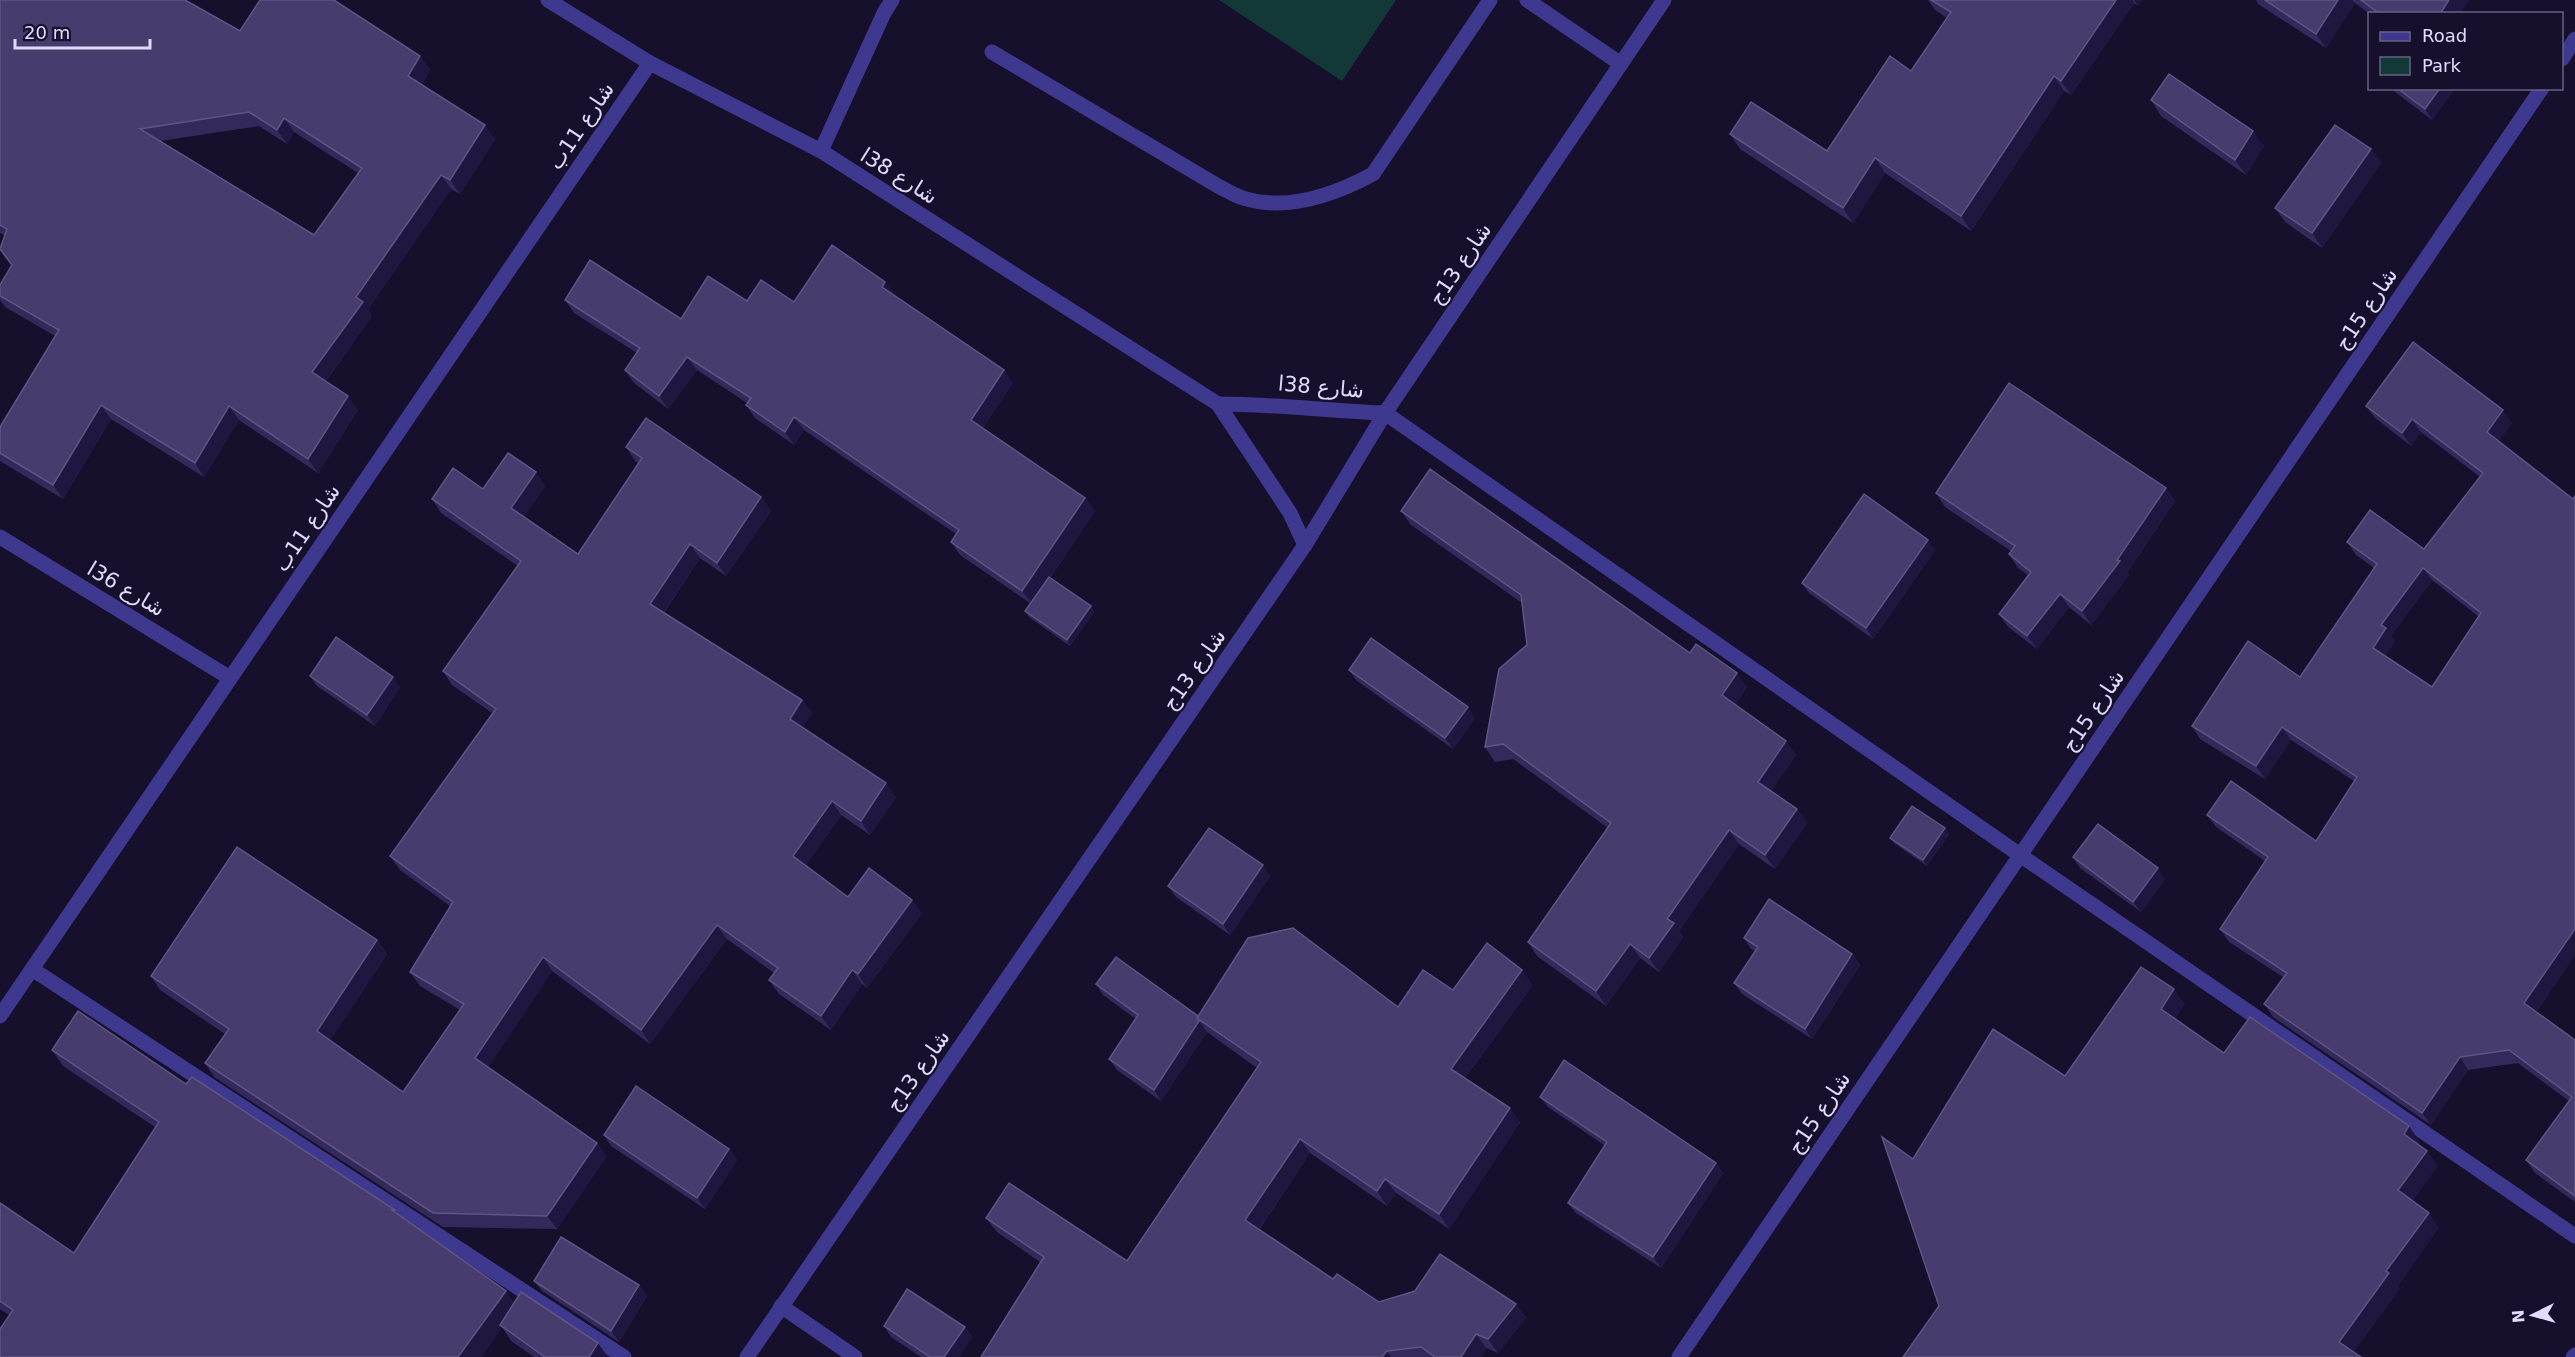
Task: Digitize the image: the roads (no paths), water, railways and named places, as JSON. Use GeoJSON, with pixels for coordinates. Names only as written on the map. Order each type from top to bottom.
{"type":"FeatureCollection","features":[{"type":"Feature","properties":{"kind":"street","name":"شارع 38ا"},"geometry":{"type":"LineString","coordinates":[[548,0],[650,63],[821,151],[1218,404],[1290,513],[1305,545]]}},
{"type":"Feature","properties":{"kind":"street"},"geometry":{"type":"LineString","coordinates":[[821,151],[892,0]]}},
{"type":"Feature","properties":{"kind":"street"},"geometry":{"type":"LineString","coordinates":[[992,52],[1218,186],[1243,198],[1278,203],[1317,198],[1373,174],[1490,0]]}},
{"type":"Feature","properties":{"kind":"street"},"geometry":{"type":"LineString","coordinates":[[1527,0],[1620,64]]}},
{"type":"Feature","properties":{"kind":"street","name":"شارع 13ج"},"geometry":{"type":"LineString","coordinates":[[747,1357],[1305,545],[1385,413],[1664,0]]}},
{"type":"Feature","properties":{"kind":"street"},"geometry":{"type":"LineString","coordinates":[[2563,57],[2575,39]]}},
{"type":"Feature","properties":{"kind":"street","name":"شارع 11ب"},"geometry":{"type":"LineString","coordinates":[[0,1016],[650,63]]}},
{"type":"Feature","properties":{"kind":"street","name":"شارع 15ج"},"geometry":{"type":"LineString","coordinates":[[1679,1357],[2541,90]]}},
{"type":"Feature","properties":{"kind":"street","name":"شارع 38ا"},"geometry":{"type":"LineString","coordinates":[[1218,404],[1269,404],[1333,411],[1385,413]]}},
{"type":"Feature","properties":{"kind":"street"},"geometry":{"type":"LineString","coordinates":[[1385,413],[2020,855],[2575,1236]]}},
{"type":"Feature","properties":{"kind":"street","name":"شارع 36ا"},"geometry":{"type":"LineString","coordinates":[[0,537],[230,678]]}},
{"type":"Feature","properties":{"kind":"street"},"geometry":{"type":"LineString","coordinates":[[32,969],[624,1357]]}},
{"type":"Feature","properties":{"kind":"street"},"geometry":{"type":"LineString","coordinates":[[781,1306],[855,1357]]}}]}
